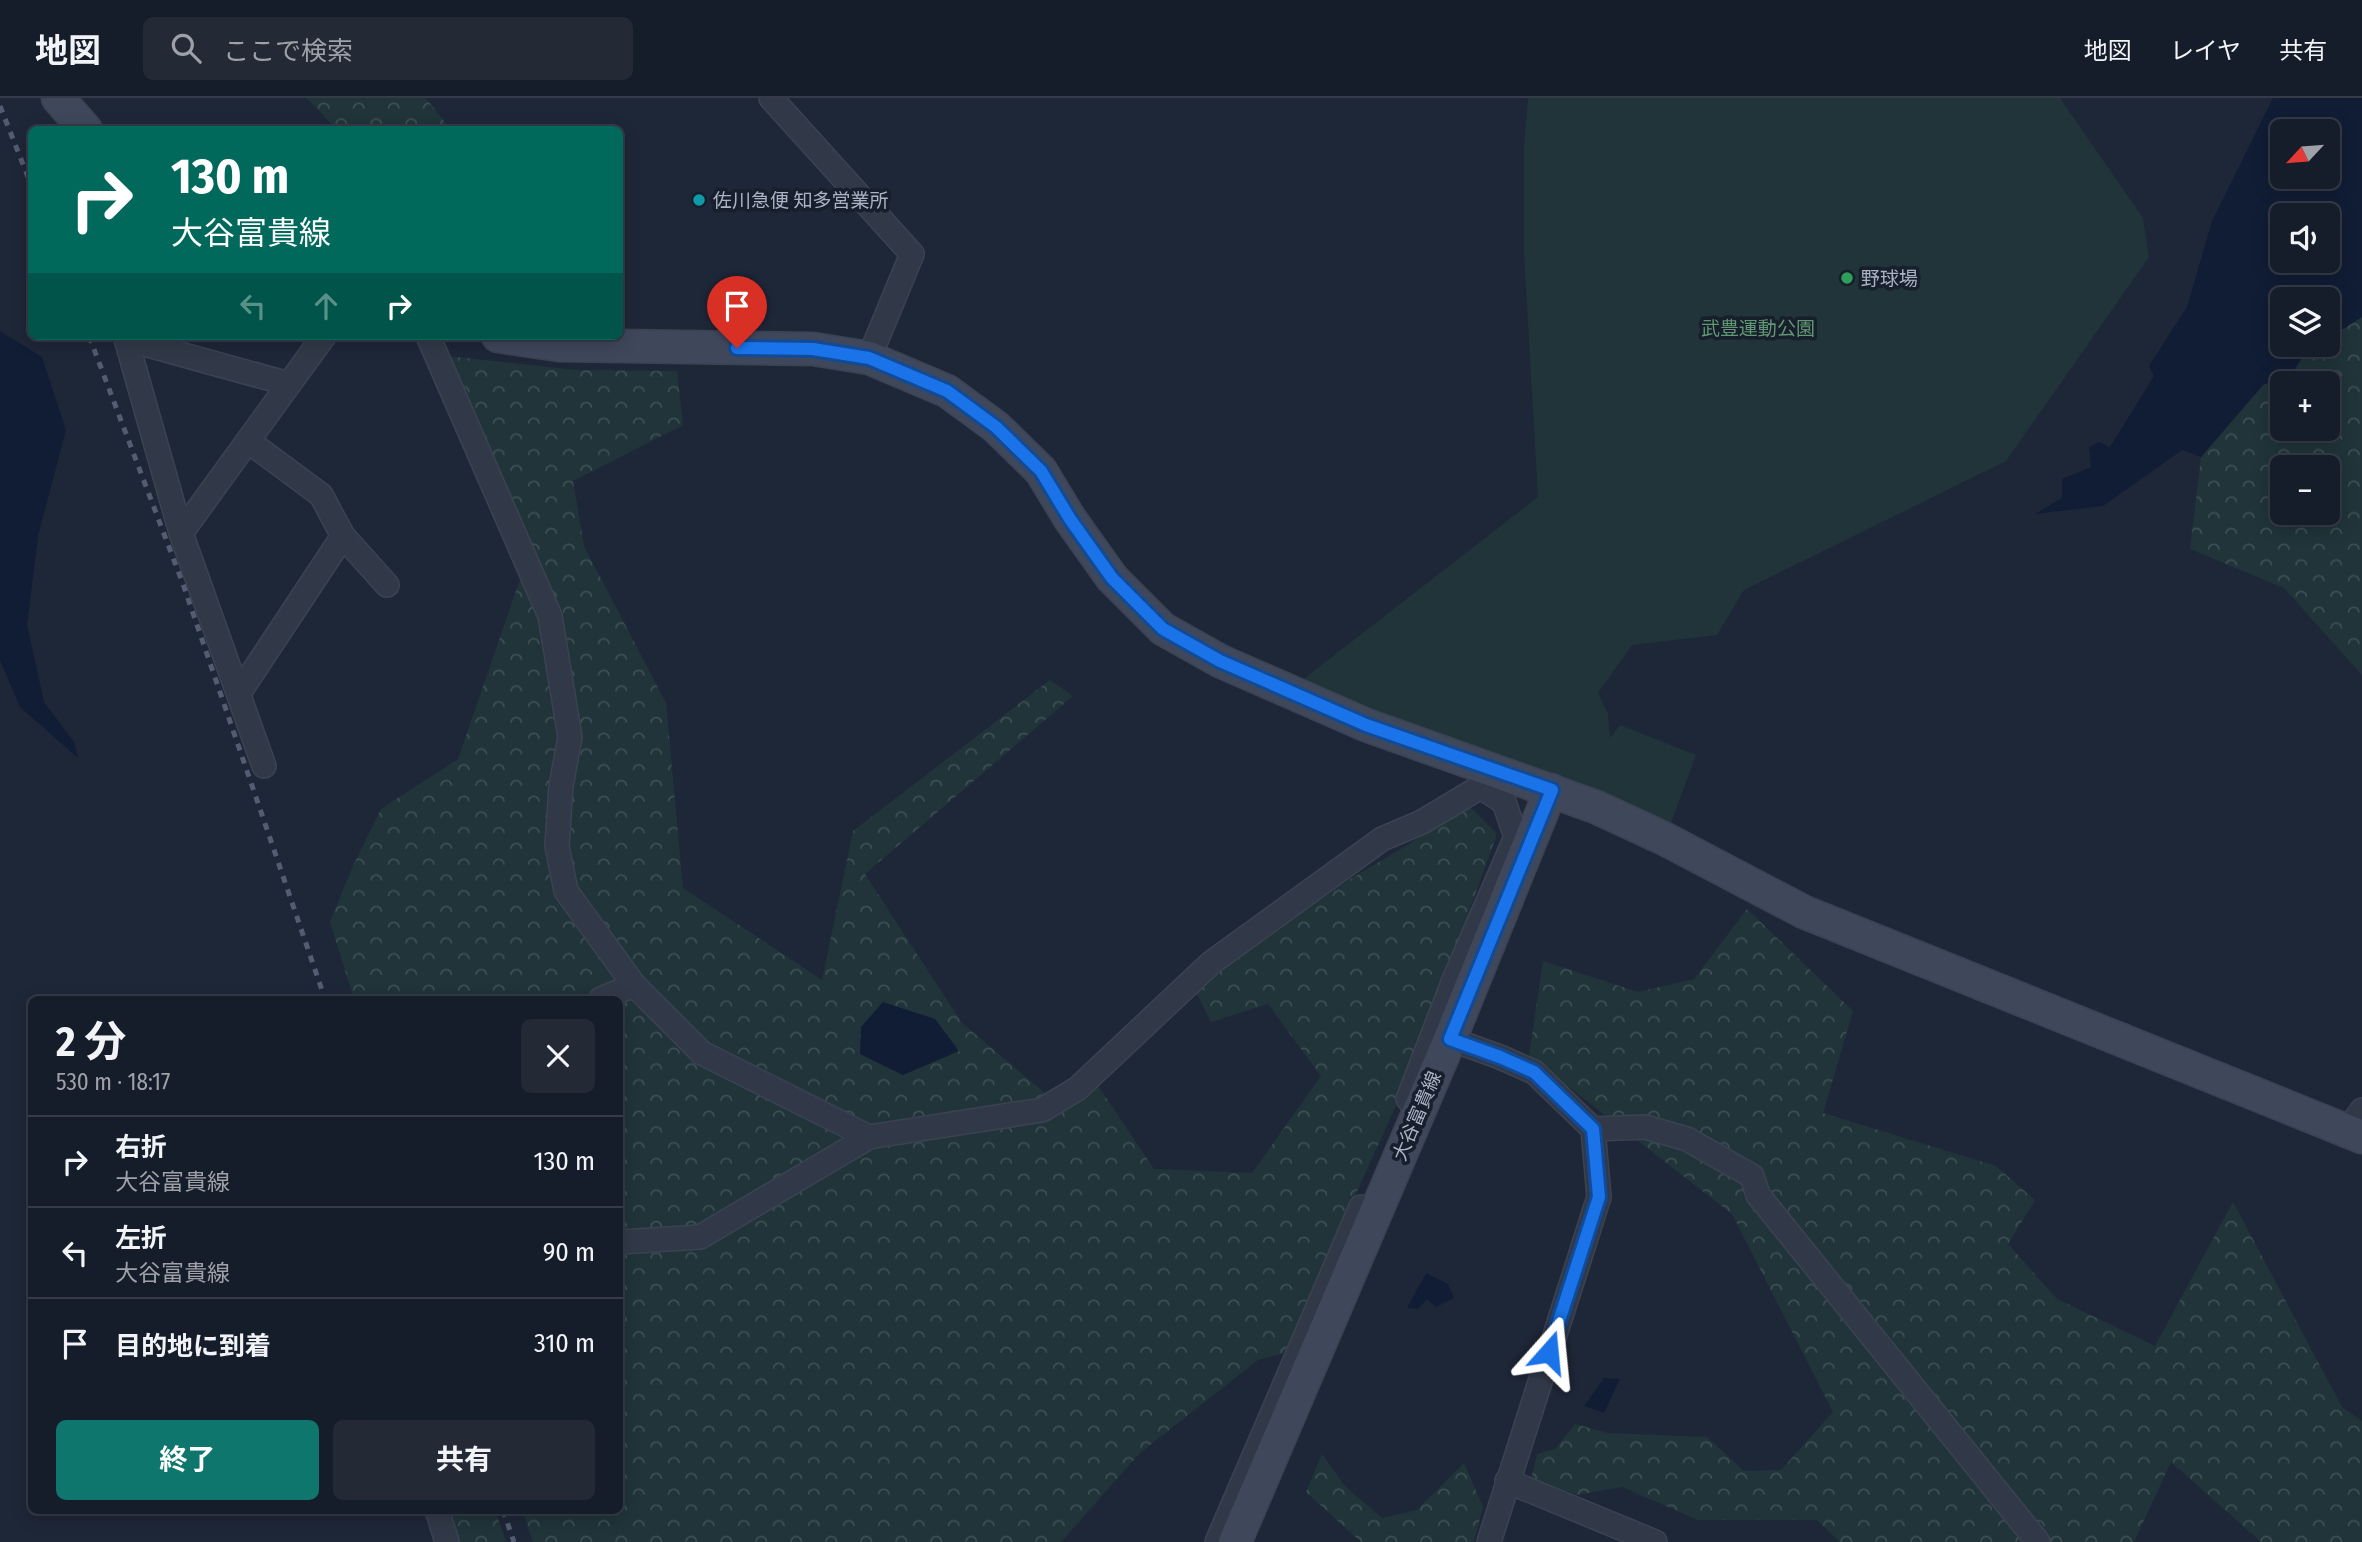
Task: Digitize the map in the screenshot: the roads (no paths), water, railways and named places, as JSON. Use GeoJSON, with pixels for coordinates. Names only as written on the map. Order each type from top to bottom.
{"type":"FeatureCollection","features":[{"type":"Feature","properties":{"kind":"main road"},"geometry":{"type":"LineString","coordinates":[[58,98],[82,126]]}},
{"type":"Feature","properties":{"kind":"main road"},"geometry":{"type":"LineString","coordinates":[[525,340],[559,345],[813,349],[869,358],[947,391],[996,427],[1041,471],[1070,519],[1112,578],[1163,629],[1220,661],[1492,780],[1552,790],[1596,807],[1665,839],[1804,912],[2357,1126]]}},
{"type":"Feature","properties":{"kind":"main road","name":"大谷富貴線"},"geometry":{"type":"LineString","coordinates":[[1235,1542],[1450,1039],[1552,790]]}},
{"type":"Feature","properties":{"kind":"street"},"geometry":{"type":"LineString","coordinates":[[771,98],[912,254],[869,358]]}},
{"type":"Feature","properties":{"kind":"street"},"geometry":{"type":"LineString","coordinates":[[126,340],[181,533],[264,766]]}},
{"type":"Feature","properties":{"kind":"street"},"geometry":{"type":"LineString","coordinates":[[130,340],[289,384]]}},
{"type":"Feature","properties":{"kind":"street"},"geometry":{"type":"LineString","coordinates":[[181,533],[321,340]]}},
{"type":"Feature","properties":{"kind":"street"},"geometry":{"type":"LineString","coordinates":[[430,340],[550,616],[570,737],[561,786],[557,846],[566,891],[634,985],[702,1053],[869,1137]]}},
{"type":"Feature","properties":{"kind":"street"},"geometry":{"type":"LineString","coordinates":[[248,441],[321,495],[343,536],[387,585]]}},
{"type":"Feature","properties":{"kind":"street"},"geometry":{"type":"LineString","coordinates":[[239,693],[343,536]]}},
{"type":"Feature","properties":{"kind":"street"},"geometry":{"type":"LineString","coordinates":[[623,1242],[700,1237],[869,1137],[1042,1111],[1077,1089],[1212,963],[1382,839],[1422,822],[1492,780],[1504,802],[1516,837],[1454,980],[1415,1083],[1217,1542]]}},
{"type":"Feature","properties":{"kind":"street"},"geometry":{"type":"LineString","coordinates":[[608,996],[634,985]]}},
{"type":"Feature","properties":{"kind":"street"},"geometry":{"type":"LineString","coordinates":[[1450,1039],[1534,1072],[1593,1129],[1599,1197],[1489,1542]]}},
{"type":"Feature","properties":{"kind":"street"},"geometry":{"type":"LineString","coordinates":[[1593,1129],[1645,1127],[1687,1139],[1752,1177],[1758,1195],[2038,1542]]}},
{"type":"Feature","properties":{"kind":"street"},"geometry":{"type":"LineString","coordinates":[[1507,1481],[1656,1542]]}},
{"type":"Feature","properties":{"kind":"street"},"geometry":{"type":"LineString","coordinates":[[438,1514],[447,1542]]}},
{"type":"Feature","properties":{"kind":"water"},"geometry":{"type":"Polygon","coordinates":[[[2273,98],[2362,98],[2362,317],[2340,330],[2340,287],[2270,287],[2270,357],[2302,357],[2294,371],[2270,371],[2270,383],[2264,384],[2201,457],[2182,450],[2103,506],[2035,514],[2062,498],[2062,479],[2091,467],[2089,447],[2099,442],[2110,447],[2154,376],[2149,366],[2187,307],[2212,221],[2273,98]]]}},
{"type":"Feature","properties":{"kind":"water"},"geometry":{"type":"Polygon","coordinates":[[[0,331],[42,357],[66,430],[38,536],[27,625],[44,702],[74,742],[78,758],[20,707],[0,660],[0,331]]]}},
{"type":"Feature","properties":{"kind":"water"},"geometry":{"type":"Polygon","coordinates":[[[883,1002],[935,1019],[959,1051],[903,1075],[860,1054],[861,1027],[883,1002]]]}},
{"type":"Feature","properties":{"kind":"water"},"geometry":{"type":"Polygon","coordinates":[[[1426,1273],[1448,1284],[1454,1298],[1436,1307],[1427,1299],[1418,1309],[1407,1308],[1426,1273]]]}},
{"type":"Feature","properties":{"kind":"water"},"geometry":{"type":"Polygon","coordinates":[[[1604,1378],[1620,1379],[1604,1413],[1584,1406],[1604,1378]]]}},
{"type":"Feature","properties":{"kind":"railway"},"geometry":{"type":"LineString","coordinates":[[0,106],[28,177]]}},
{"type":"Feature","properties":{"kind":"railway"},"geometry":{"type":"LineString","coordinates":[[91,340],[183,584],[324,996]]}},
{"type":"Feature","properties":{"kind":"railway"},"geometry":{"type":"LineString","coordinates":[[504,1514],[514,1542]]}},
{"type":"Feature","properties":{"kind":"place","name":"佐川急便 知多営業所"},"geometry":{"type":"Point","coordinates":[699,200]}},
{"type":"Feature","properties":{"kind":"place","name":"野球場"},"geometry":{"type":"Point","coordinates":[1847,278]}},
{"type":"Feature","properties":{"kind":"park label","name":"武豊運動公園"},"geometry":{"type":"Point","coordinates":[1758,328]}}]}
